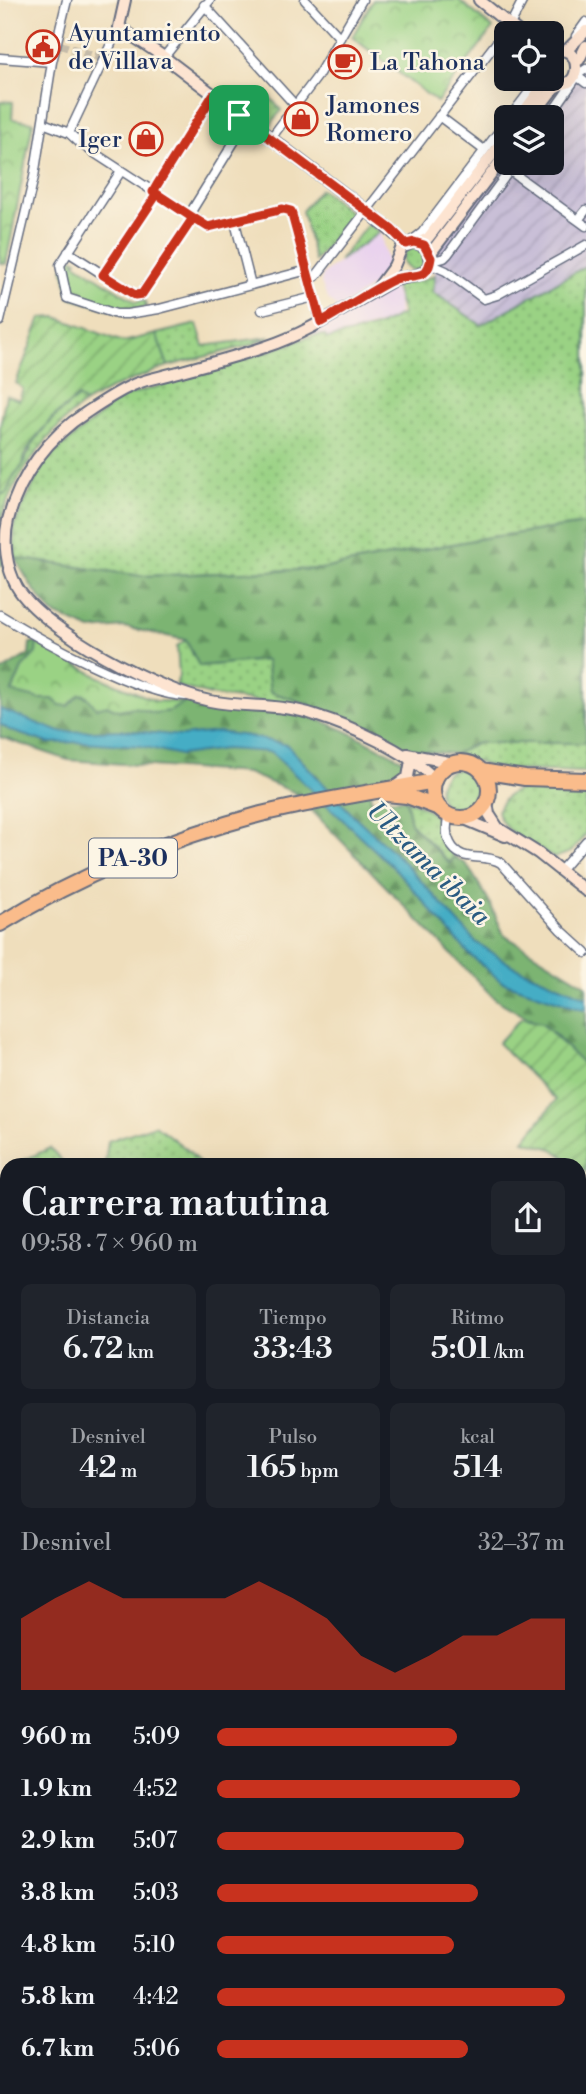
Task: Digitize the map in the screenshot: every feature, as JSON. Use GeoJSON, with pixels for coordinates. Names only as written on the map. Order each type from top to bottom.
{"type":"FeatureCollection","features":[{"type":"Feature","properties":{"kind":"highway"},"geometry":{"type":"LineString","coordinates":[[525,779],[505,784],[488,797],[481,810],[472,816],[450,814],[434,795],[435,780],[441,771],[454,763],[468,763],[481,771],[525,779],[586,780]]}},
{"type":"Feature","properties":{"kind":"highway"},"geometry":{"type":"LineString","coordinates":[[481,771],[487,781],[488,797]]}},
{"type":"Feature","properties":{"kind":"highway","name":"PA-30"},"geometry":{"type":"LineString","coordinates":[[0,924],[99,872],[210,830],[273,811],[435,780]]}},
{"type":"Feature","properties":{"kind":"highway","name":"PA-30"},"geometry":{"type":"LineString","coordinates":[[361,794],[407,796],[450,814]]}},
{"type":"Feature","properties":{"kind":"main road"},"geometry":{"type":"LineString","coordinates":[[479,0],[505,21]]}},
{"type":"Feature","properties":{"kind":"main road"},"geometry":{"type":"LineString","coordinates":[[125,1],[119,27],[164,57],[391,229],[411,243],[424,245],[430,260]]}},
{"type":"Feature","properties":{"kind":"main road"},"geometry":{"type":"LineString","coordinates":[[580,74],[565,50],[586,31]]}},
{"type":"Feature","properties":{"kind":"main road"},"geometry":{"type":"LineString","coordinates":[[564,83],[580,74],[586,46]]}},
{"type":"Feature","properties":{"kind":"main road"},"geometry":{"type":"LineString","coordinates":[[529,105],[540,91]]}},
{"type":"Feature","properties":{"kind":"main road"},"geometry":{"type":"LineString","coordinates":[[396,257],[411,243],[428,237],[494,153]]}},
{"type":"Feature","properties":{"kind":"main road"},"geometry":{"type":"LineString","coordinates":[[435,780],[422,766],[398,752],[313,714],[280,707],[211,701],[192,696],[99,654],[63,631],[28,601],[18,587],[8,563],[6,529],[11,508],[24,479],[40,455],[61,431],[86,412],[134,384],[293,337],[377,289],[406,275],[422,274],[494,171]]}},
{"type":"Feature","properties":{"kind":"main road"},"geometry":{"type":"LineString","coordinates":[[377,289],[394,266],[397,241],[391,229]]}},
{"type":"Feature","properties":{"kind":"main road"},"geometry":{"type":"LineString","coordinates":[[396,257],[399,268],[406,275]]}},
{"type":"Feature","properties":{"kind":"main road"},"geometry":{"type":"LineString","coordinates":[[398,752],[454,763]]}},
{"type":"Feature","properties":{"kind":"main road"},"geometry":{"type":"LineString","coordinates":[[396,786],[408,777],[411,760]]}},
{"type":"Feature","properties":{"kind":"main road"},"geometry":{"type":"LineString","coordinates":[[488,797],[489,814],[511,838]]}},
{"type":"Feature","properties":{"kind":"main road"},"geometry":{"type":"LineString","coordinates":[[450,814],[511,838],[538,853],[586,891]]}},
{"type":"Feature","properties":{"kind":"street"},"geometry":{"type":"LineString","coordinates":[[0,321],[34,177],[52,62],[66,0]]}},
{"type":"Feature","properties":{"kind":"street"},"geometry":{"type":"LineString","coordinates":[[305,0],[340,38]]}},
{"type":"Feature","properties":{"kind":"street"},"geometry":{"type":"LineString","coordinates":[[271,138],[317,77],[362,0]]}},
{"type":"Feature","properties":{"kind":"street"},"geometry":{"type":"LineString","coordinates":[[512,21],[523,0]]}},
{"type":"Feature","properties":{"kind":"street"},"geometry":{"type":"LineString","coordinates":[[164,57],[207,3],[295,105]]}},
{"type":"Feature","properties":{"kind":"street"},"geometry":{"type":"LineString","coordinates":[[565,50],[586,22]]}},
{"type":"Feature","properties":{"kind":"street"},"geometry":{"type":"LineString","coordinates":[[69,133],[119,27]]}},
{"type":"Feature","properties":{"kind":"street"},"geometry":{"type":"LineString","coordinates":[[311,280],[494,46]]}},
{"type":"Feature","properties":{"kind":"street"},"geometry":{"type":"LineString","coordinates":[[0,58],[52,62]]}},
{"type":"Feature","properties":{"kind":"street"},"geometry":{"type":"LineString","coordinates":[[558,105],[580,74]]}},
{"type":"Feature","properties":{"kind":"street"},"geometry":{"type":"LineString","coordinates":[[519,105],[530,91]]}},
{"type":"Feature","properties":{"kind":"street"},"geometry":{"type":"LineString","coordinates":[[103,275],[213,95]]}},
{"type":"Feature","properties":{"kind":"street"},"geometry":{"type":"LineString","coordinates":[[439,116],[484,150]]}},
{"type":"Feature","properties":{"kind":"street"},"geometry":{"type":"LineString","coordinates":[[68,252],[135,295],[142,294],[247,121]]}},
{"type":"Feature","properties":{"kind":"street"},"geometry":{"type":"LineString","coordinates":[[43,123],[69,133],[82,145],[208,227],[287,209],[293,215],[321,322]]}},
{"type":"Feature","properties":{"kind":"street"},"geometry":{"type":"LineString","coordinates":[[411,243],[422,233],[494,137]]}},
{"type":"Feature","properties":{"kind":"street"},"geometry":{"type":"LineString","coordinates":[[121,171],[60,265],[67,298],[120,314],[159,309],[308,270]]}},
{"type":"Feature","properties":{"kind":"street"},"geometry":{"type":"LineString","coordinates":[[430,260],[444,258],[449,254],[506,175]]}},
{"type":"Feature","properties":{"kind":"street"},"geometry":{"type":"LineString","coordinates":[[522,175],[586,226]]}},
{"type":"Feature","properties":{"kind":"street"},"geometry":{"type":"LineString","coordinates":[[578,220],[586,210]]}},
{"type":"Feature","properties":{"kind":"street"},"geometry":{"type":"LineString","coordinates":[[234,222],[251,285]]}},
{"type":"Feature","properties":{"kind":"street"},"geometry":{"type":"LineString","coordinates":[[430,260],[484,299],[497,295],[586,245]]}},
{"type":"Feature","properties":{"kind":"street"},"geometry":{"type":"LineString","coordinates":[[262,310],[314,297]]}},
{"type":"Feature","properties":{"kind":"street"},"geometry":{"type":"LineString","coordinates":[[0,615],[110,672],[149,689],[172,696],[192,696]]}},
{"type":"Feature","properties":{"kind":"street"},"geometry":{"type":"LineString","coordinates":[[450,814],[446,825],[453,849],[463,857],[495,859],[501,863],[561,930],[586,953]]}},
{"type":"Feature","properties":{"kind":"street"},"geometry":{"type":"LineString","coordinates":[[561,870],[586,841]]}},
{"type":"Feature","properties":{"kind":"shaded area"},"geometry":{"type":"Polygon","coordinates":[[[586,54],[586,266],[480,325],[433,292],[437,247],[496,175],[564,175],[564,105],[547,105],[558,91],[564,91],[564,83],[586,54]]]}},
{"type":"Feature","properties":{"kind":"shaded area"},"geometry":{"type":"Polygon","coordinates":[[[380,232],[388,265],[386,272],[374,285],[338,309],[327,298],[321,282],[323,274],[380,232]]]}},
{"type":"Feature","properties":{"kind":"shaded area"},"geometry":{"type":"Polygon","coordinates":[[[392,284],[399,314],[386,322],[328,339],[324,334],[314,335],[313,333],[392,284]]]}},
{"type":"Feature","properties":{"kind":"green space"},"geometry":{"type":"Polygon","coordinates":[[[373,0],[459,0],[493,28],[437,102],[352,37],[373,0]]]}},
{"type":"Feature","properties":{"kind":"green space"},"geometry":{"type":"Polygon","coordinates":[[[268,95],[281,110],[269,127],[253,113],[268,95]]]}},
{"type":"Feature","properties":{"kind":"green space"},"geometry":{"type":"Polygon","coordinates":[[[0,101],[13,102],[12,119],[33,122],[6,264],[0,263],[0,101]]]}},
{"type":"Feature","properties":{"kind":"green space"},"geometry":{"type":"Polygon","coordinates":[[[320,189],[352,214],[315,261],[302,211],[320,189]]]}},
{"type":"Feature","properties":{"kind":"green space"},"geometry":{"type":"Polygon","coordinates":[[[368,224],[380,232],[339,261],[368,224]]]}},
{"type":"Feature","properties":{"kind":"green space"},"geometry":{"type":"Polygon","coordinates":[[[414,248],[422,251],[425,259],[422,267],[414,270],[406,267],[403,259],[406,251],[414,248]]]}},
{"type":"Feature","properties":{"kind":"green space"},"geometry":{"type":"Polygon","coordinates":[[[71,258],[136,302],[145,300],[146,307],[120,312],[70,298],[63,268],[71,258]]]}},
{"type":"Feature","properties":{"kind":"green space"},"geometry":{"type":"Polygon","coordinates":[[[586,266],[586,524],[484,538],[321,569],[142,576],[15,558],[14,525],[45,461],[122,397],[312,336],[324,335],[328,339],[376,327],[403,314],[394,283],[420,281],[435,275],[433,292],[481,325],[586,266]]]}},
{"type":"Feature","properties":{"kind":"green space"},"geometry":{"type":"Polygon","coordinates":[[[56,317],[123,342],[156,334],[168,366],[114,387],[85,403],[78,397],[52,418],[36,437],[7,492],[0,495],[0,427],[6,395],[19,400],[23,389],[16,383],[41,318],[56,317]]]}},
{"type":"Feature","properties":{"kind":"green space"},"geometry":{"type":"Polygon","coordinates":[[[197,324],[204,346],[270,337],[251,345],[168,366],[156,334],[197,324]]]}},
{"type":"Feature","properties":{"kind":"green space"},"geometry":{"type":"Polygon","coordinates":[[[79,397],[85,403],[44,444],[19,479],[9,498],[0,533],[0,495],[7,492],[40,434],[79,397]]]}},
{"type":"Feature","properties":{"kind":"green space"},"geometry":{"type":"Polygon","coordinates":[[[586,524],[586,743],[478,743],[454,754],[399,748],[312,708],[310,704],[270,692],[266,660],[199,666],[186,640],[124,627],[91,630],[52,613],[15,558],[142,576],[321,569],[484,538],[586,524]]]}},
{"type":"Feature","properties":{"kind":"green space"},"geometry":{"type":"Polygon","coordinates":[[[0,541],[4,566],[0,565],[0,541]]]}},
{"type":"Feature","properties":{"kind":"green space"},"geometry":{"type":"Polygon","coordinates":[[[186,640],[200,666],[267,660],[270,692],[310,704],[312,708],[215,696],[176,686],[179,675],[177,646],[186,640]]]}},
{"type":"Feature","properties":{"kind":"green space"},"geometry":{"type":"Polygon","coordinates":[[[30,643],[37,643],[36,653],[22,668],[12,691],[53,699],[60,705],[80,694],[118,710],[134,707],[154,713],[170,711],[184,702],[288,712],[329,724],[406,761],[407,768],[399,775],[370,785],[371,800],[406,799],[411,824],[449,863],[455,857],[467,865],[488,899],[504,935],[586,985],[586,1069],[555,1034],[495,999],[294,792],[247,773],[68,760],[0,737],[0,672],[29,654],[30,643]]]}},
{"type":"Feature","properties":{"kind":"green space"},"geometry":{"type":"Polygon","coordinates":[[[37,643],[97,676],[156,701],[184,702],[170,711],[154,713],[134,707],[118,710],[107,705],[96,708],[86,695],[80,694],[68,706],[60,705],[53,699],[40,699],[12,692],[22,668],[36,653],[37,643]]]}},
{"type":"Feature","properties":{"kind":"green space"},"geometry":{"type":"Polygon","coordinates":[[[478,743],[586,743],[586,772],[511,770],[492,767],[454,754],[478,743]]]}},
{"type":"Feature","properties":{"kind":"green space"},"geometry":{"type":"Polygon","coordinates":[[[460,769],[475,775],[481,790],[475,805],[460,811],[445,805],[439,790],[445,775],[460,769]]]}},
{"type":"Feature","properties":{"kind":"green space"},"geometry":{"type":"Polygon","coordinates":[[[532,787],[586,788],[586,834],[571,852],[554,858],[520,838],[500,819],[497,811],[507,797],[515,791],[532,787]]]}},
{"type":"Feature","properties":{"kind":"green space"},"geometry":{"type":"Polygon","coordinates":[[[406,799],[426,809],[438,821],[446,846],[455,857],[450,863],[411,824],[406,799]]]}},
{"type":"Feature","properties":{"kind":"green space"},"geometry":{"type":"Polygon","coordinates":[[[521,1018],[542,1023],[586,1067],[586,1158],[566,1158],[553,1149],[524,1141],[556,1100],[498,1043],[521,1018]]]}},
{"type":"Feature","properties":{"kind":"green space"},"geometry":{"type":"Polygon","coordinates":[[[155,1125],[195,1158],[106,1158],[108,1141],[155,1125]]]}},
{"type":"Feature","properties":{"kind":"green space"},"geometry":{"type":"Polygon","coordinates":[[[50,1148],[59,1158],[29,1158],[50,1148]]]}},
{"type":"Feature","properties":{"kind":"water"},"geometry":{"type":"Polygon","coordinates":[[[0,709],[60,732],[124,730],[182,736],[218,732],[287,745],[351,813],[401,859],[476,942],[513,966],[586,997],[586,1010],[502,982],[469,954],[397,871],[271,752],[225,749],[180,755],[141,746],[83,742],[48,743],[11,731],[0,724],[0,709]]]}},
{"type":"Feature","properties":{"kind":"tunnel"},"geometry":{"type":"LineString","coordinates":[[60,45],[105,59]]}},
{"type":"Feature","properties":{"kind":"place","name":"Ayuntamiento de Villava"},"geometry":{"type":"Point","coordinates":[43,47]}},
{"type":"Feature","properties":{"kind":"place","name":"La Tahona"},"geometry":{"type":"Point","coordinates":[345,62]}},
{"type":"Feature","properties":{"kind":"place","name":"Jamones Romero"},"geometry":{"type":"Point","coordinates":[301,119]}},
{"type":"Feature","properties":{"kind":"place","name":"Iger"},"geometry":{"type":"Point","coordinates":[146,139]}},
{"type":"Feature","properties":{"kind":"route"},"geometry":{"type":"LineString","coordinates":[[239,115],[213,95],[153,192],[157,194],[193,218],[142,294],[135,295],[103,275],[157,194],[208,227],[283,209],[291,211],[321,322],[391,281],[406,275],[422,274],[427,270],[431,258],[424,245],[414,242],[406,244],[391,229],[239,115]]}},
{"type":"Feature","properties":{"kind":"water label","name":"Ultzama ibaia"},"geometry":{"type":"Point","coordinates":[429,863]}}]}
